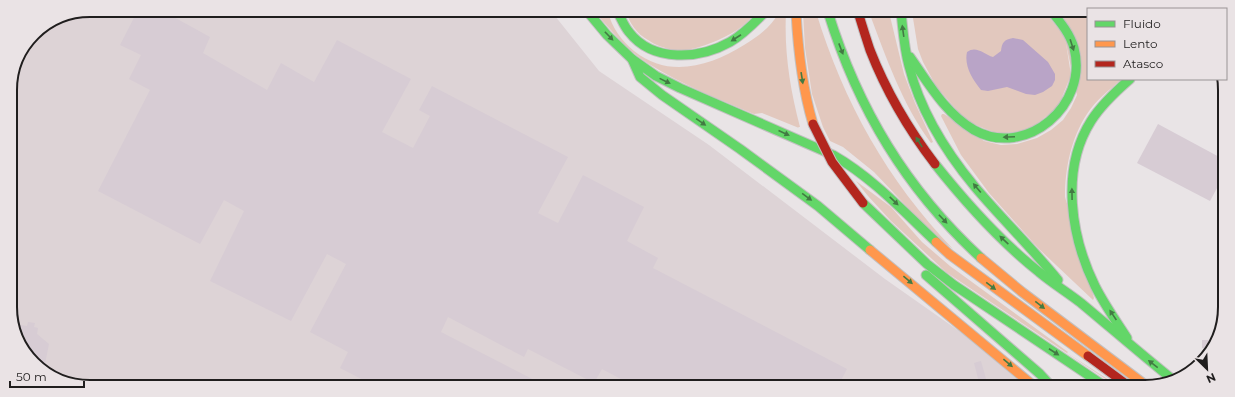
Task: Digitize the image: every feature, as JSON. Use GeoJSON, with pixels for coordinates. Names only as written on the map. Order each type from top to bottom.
{"type":"FeatureCollection","features":[{"type":"Feature","properties":{"kind":"main road"},"geometry":{"type":"LineString","coordinates":[[592,17],[607,35],[632,59],[656,76],[847,162],[879,186],[949,254],[1120,380]]}},
{"type":"Feature","properties":{"kind":"main road"},"geometry":{"type":"LineString","coordinates":[[619,17],[625,29],[635,40],[647,48],[658,53],[672,56],[687,56],[720,47],[737,38],[749,29],[760,17]]}},
{"type":"Feature","properties":{"kind":"main road"},"geometry":{"type":"LineString","coordinates":[[796,17],[802,79],[813,124],[832,162],[863,203],[927,264],[954,285],[1096,380]]}},
{"type":"Feature","properties":{"kind":"main road"},"geometry":{"type":"LineString","coordinates":[[830,17],[839,44],[866,107],[881,135],[902,168],[938,215],[968,246],[998,273],[1139,380]]}},
{"type":"Feature","properties":{"kind":"main road"},"geometry":{"type":"LineString","coordinates":[[860,17],[886,84],[907,123],[927,154],[952,186],[981,218],[1036,270],[1067,291],[1168,376]]}},
{"type":"Feature","properties":{"kind":"main road"},"geometry":{"type":"LineString","coordinates":[[902,17],[905,50],[912,78],[922,105],[934,128],[946,147],[978,190],[1042,260],[1067,291]]}},
{"type":"Feature","properties":{"kind":"main road"},"geometry":{"type":"LineString","coordinates":[[905,50],[922,74],[929,87],[950,112],[959,120],[983,134],[994,137],[1021,136],[1036,131],[1049,123],[1059,113],[1068,100],[1074,86],[1077,71],[1073,45],[1067,31],[1057,17]]}},
{"type":"Feature","properties":{"kind":"main road"},"geometry":{"type":"LineString","coordinates":[[632,59],[640,77],[662,95],[740,149],[818,206],[1027,380]]}},
{"type":"Feature","properties":{"kind":"main road"},"geometry":{"type":"LineString","coordinates":[[1129,80],[1115,90],[1105,101],[1085,129],[1076,157],[1072,181],[1072,198],[1078,238],[1086,265],[1105,304],[1134,348]]}},
{"type":"Feature","properties":{"kind":"main road"},"geometry":{"type":"LineString","coordinates":[[899,238],[920,269],[1046,380]]}},
{"type":"Feature","properties":{"kind":"shaded area"},"geometry":{"type":"Polygon","coordinates":[[[556,17],[599,71],[709,145],[885,279],[969,338],[1018,380],[90,380],[71,378],[53,370],[38,359],[27,344],[18,322],[17,85],[19,71],[24,57],[29,49],[42,35],[57,24],[75,18],[556,17]]]}},
{"type":"Feature","properties":{"kind":"shaded area"},"geometry":{"type":"Polygon","coordinates":[[[599,17],[609,17],[625,43],[647,60],[661,65],[675,67],[689,66],[703,64],[731,52],[759,35],[773,22],[776,17],[786,17],[788,70],[800,127],[798,127],[799,128],[762,113],[754,114],[674,79],[641,59],[620,40],[599,17]]]}},
{"type":"Feature","properties":{"kind":"shaded area"},"geometry":{"type":"Polygon","coordinates":[[[628,17],[751,17],[740,28],[723,38],[689,50],[673,50],[644,38],[634,28],[628,17]]]}},
{"type":"Feature","properties":{"kind":"shaded area"},"geometry":{"type":"Polygon","coordinates":[[[803,17],[818,17],[840,78],[870,139],[908,196],[929,223],[953,249],[932,233],[874,172],[843,147],[830,141],[823,127],[812,94],[805,48],[803,17]]]}},
{"type":"Feature","properties":{"kind":"shaded area"},"geometry":{"type":"Polygon","coordinates":[[[871,17],[890,17],[904,74],[915,103],[933,142],[931,143],[911,112],[888,63],[871,17]]]}},
{"type":"Feature","properties":{"kind":"shaded area"},"geometry":{"type":"Polygon","coordinates":[[[913,17],[1049,17],[1065,37],[1071,75],[1058,107],[1029,130],[998,134],[966,121],[936,86],[918,49],[913,17]]]}},
{"type":"Feature","properties":{"kind":"shaded area"},"geometry":{"type":"Polygon","coordinates":[[[1060,17],[1087,17],[1087,80],[1121,80],[1094,104],[1081,123],[1073,143],[1066,176],[1065,197],[1094,298],[1093,300],[1038,248],[989,193],[961,155],[941,116],[944,114],[984,141],[1001,145],[1017,144],[1037,138],[1051,130],[1063,120],[1077,95],[1060,17]]]}},
{"type":"Feature","properties":{"kind":"shaded area"},"geometry":{"type":"Polygon","coordinates":[[[1013,38],[1023,40],[1048,62],[1055,74],[1055,80],[1052,86],[1035,95],[1026,94],[1007,87],[988,91],[981,90],[968,67],[966,57],[967,52],[974,49],[993,57],[1001,51],[1004,42],[1013,38]]]}},
{"type":"Feature","properties":{"kind":"shaded area"},"geometry":{"type":"Polygon","coordinates":[[[856,181],[891,207],[922,242],[950,266],[1068,352],[1067,353],[1109,380],[1107,380],[946,272],[891,221],[856,181]]]}},
{"type":"Feature","properties":{"kind":"building"},"geometry":{"type":"Polygon","coordinates":[[[134,17],[174,17],[210,37],[203,53],[267,90],[281,63],[314,82],[337,40],[411,79],[382,132],[413,148],[430,116],[419,110],[432,86],[568,157],[538,213],[558,223],[583,175],[644,207],[627,241],[658,258],[653,268],[847,369],[841,380],[623,380],[602,369],[596,380],[588,380],[528,349],[524,357],[448,317],[441,332],[534,380],[363,380],[340,368],[348,352],[310,332],[346,264],[327,254],[291,321],[210,281],[244,211],[224,200],[200,244],[98,191],[150,90],[129,79],[141,55],[120,45],[134,17]]]}},
{"type":"Feature","properties":{"kind":"building"},"geometry":{"type":"Polygon","coordinates":[[[1158,124],[1218,156],[1218,186],[1210,201],[1137,163],[1158,124]]]}},
{"type":"Feature","properties":{"kind":"building"},"geometry":{"type":"Polygon","coordinates":[[[28,322],[35,323],[34,327],[38,328],[37,334],[49,344],[45,365],[32,352],[19,325],[27,326],[28,322]]]}},
{"type":"Feature","properties":{"kind":"building"},"geometry":{"type":"Polygon","coordinates":[[[1202,340],[1210,340],[1208,344],[1205,348],[1202,348],[1202,340]]]}},
{"type":"Feature","properties":{"kind":"building"},"geometry":{"type":"Polygon","coordinates":[[[981,361],[986,380],[978,380],[974,363],[981,361]]]}},
{"type":"Feature","properties":{"kind":"traffic: fast"},"geometry":{"type":"LineString","coordinates":[[592,17],[607,35],[632,59],[640,77],[662,95],[740,149],[818,206],[870,250]]}},
{"type":"Feature","properties":{"kind":"traffic: fast"},"geometry":{"type":"LineString","coordinates":[[620,17],[627,30],[639,42],[651,49],[677,55],[705,52],[718,48],[735,39],[760,17]]}},
{"type":"Feature","properties":{"kind":"traffic: fast"},"geometry":{"type":"LineString","coordinates":[[830,17],[854,82],[888,146],[930,204],[954,232],[981,258]]}},
{"type":"Feature","properties":{"kind":"traffic: fast"},"geometry":{"type":"LineString","coordinates":[[902,17],[909,66],[920,99],[935,130],[964,174],[1058,280]]}},
{"type":"Feature","properties":{"kind":"traffic: fast"},"geometry":{"type":"LineString","coordinates":[[910,57],[946,107],[964,123],[974,130],[994,137],[1014,137],[1032,132],[1049,121],[1063,107],[1072,89],[1076,69],[1074,48],[1065,29],[1056,17]]}},
{"type":"Feature","properties":{"kind":"traffic: fast"},"geometry":{"type":"LineString","coordinates":[[632,59],[656,76],[680,88],[833,155],[848,164],[874,184],[936,242]]}},
{"type":"Feature","properties":{"kind":"traffic: fast"},"geometry":{"type":"LineString","coordinates":[[1127,338],[1102,299],[1087,267],[1075,225],[1072,204],[1072,182],[1075,161],[1081,140],[1091,121],[1109,99],[1129,80]]}},
{"type":"Feature","properties":{"kind":"traffic: fast"},"geometry":{"type":"LineString","coordinates":[[935,164],[971,207],[1011,248],[1044,276],[1081,303],[1168,376]]}},
{"type":"Feature","properties":{"kind":"traffic: fast"},"geometry":{"type":"LineString","coordinates":[[863,203],[927,264],[954,285],[1096,380]]}},
{"type":"Feature","properties":{"kind":"traffic: fast"},"geometry":{"type":"LineString","coordinates":[[926,275],[1046,380]]}},
{"type":"Feature","properties":{"kind":"traffic: slow"},"geometry":{"type":"LineString","coordinates":[[796,17],[801,68],[813,124]]}},
{"type":"Feature","properties":{"kind":"traffic: slow"},"geometry":{"type":"LineString","coordinates":[[936,242],[949,254],[1088,356]]}},
{"type":"Feature","properties":{"kind":"traffic: slow"},"geometry":{"type":"LineString","coordinates":[[870,250],[1027,380]]}},
{"type":"Feature","properties":{"kind":"traffic: slow"},"geometry":{"type":"LineString","coordinates":[[981,258],[1022,292],[1139,380]]}},
{"type":"Feature","properties":{"kind":"traffic: jam"},"geometry":{"type":"LineString","coordinates":[[860,17],[870,50],[883,80],[907,124],[935,164]]}},
{"type":"Feature","properties":{"kind":"traffic: jam"},"geometry":{"type":"LineString","coordinates":[[813,124],[832,162],[863,203]]}},
{"type":"Feature","properties":{"kind":"traffic: jam"},"geometry":{"type":"LineString","coordinates":[[1088,356],[1121,380]]}}]}
